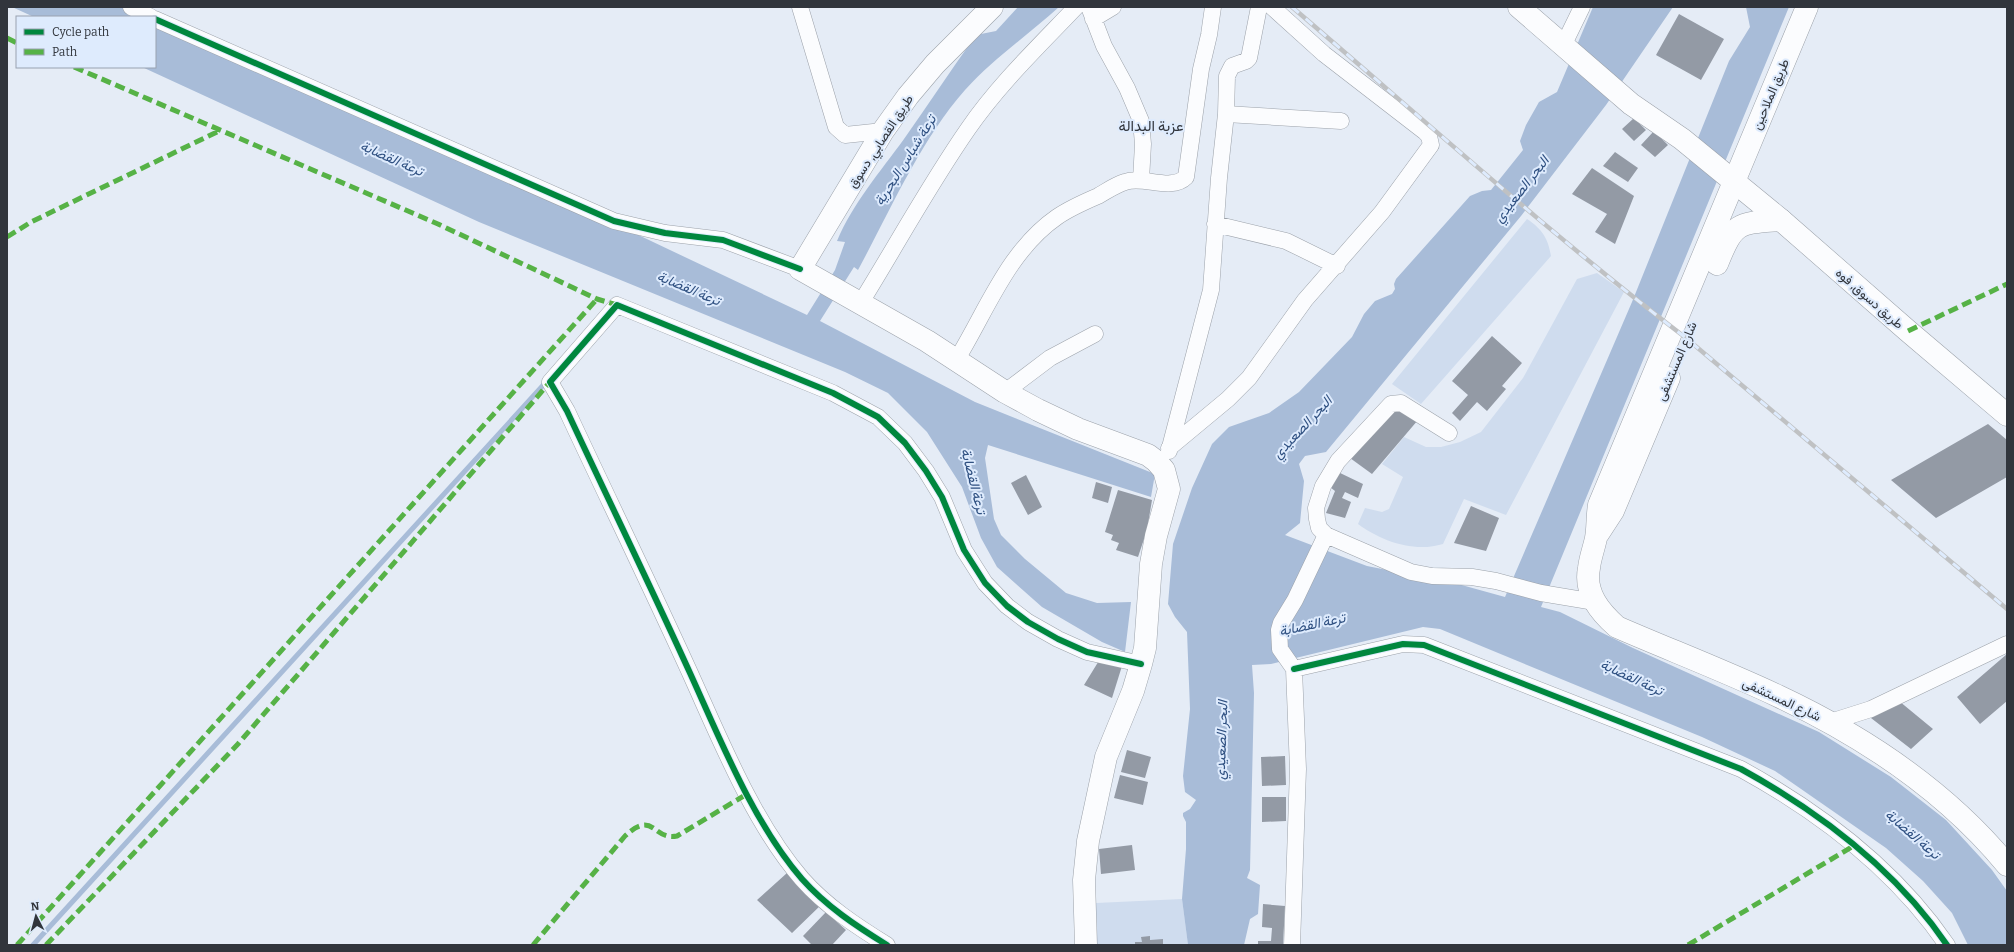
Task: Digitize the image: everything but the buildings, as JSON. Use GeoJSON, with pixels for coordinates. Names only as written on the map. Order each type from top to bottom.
{"type":"FeatureCollection","features":[{"type":"Feature","properties":{"kind":"main road","name":"طريق القصابي, دسوق"},"geometry":{"type":"LineString","coordinates":[[800,269],[883,131],[908,96],[935,64],[992,7]]}},
{"type":"Feature","properties":{"kind":"main road"},"geometry":{"type":"LineString","coordinates":[[1519,7],[1568,49]]}},
{"type":"Feature","properties":{"kind":"main road","name":"طريق الملاحين"},"geometry":{"type":"LineString","coordinates":[[1734,182],[1807,7]]}},
{"type":"Feature","properties":{"kind":"main road","name":"طريق دسوق, فوه"},"geometry":{"type":"LineString","coordinates":[[1568,49],[1631,104],[1682,139],[1781,220],[1908,332],[2007,415]]}},
{"type":"Feature","properties":{"kind":"main road","name":"شارع المستشفى"},"geometry":{"type":"LineString","coordinates":[[1734,182],[1710,260],[1618,502],[1596,537],[1588,570],[1589,587],[1595,602],[1604,616],[1617,627],[1778,695],[1830,722],[1880,754],[1927,788],[1972,826],[2007,865]]}},
{"type":"Feature","properties":{"kind":"main road","name":"شارع المستشفى"},"geometry":{"type":"LineString","coordinates":[[1710,260],[1738,226],[1746,223],[1781,220]]}},
{"type":"Feature","properties":{"kind":"main road"},"geometry":{"type":"LineString","coordinates":[[800,269],[957,359],[1005,392],[1038,410],[1078,428],[1148,455],[1164,470],[1168,482],[1165,503],[1151,564],[1143,656],[1133,691],[1106,757],[1095,800],[1088,841],[1084,880],[1086,945]]}},
{"type":"Feature","properties":{"kind":"street"},"geometry":{"type":"LineString","coordinates":[[131,7],[149,16]]}},
{"type":"Feature","properties":{"kind":"street"},"geometry":{"type":"LineString","coordinates":[[800,7],[836,127],[845,135],[883,131]]}},
{"type":"Feature","properties":{"kind":"street"},"geometry":{"type":"LineString","coordinates":[[853,300],[968,129],[995,94],[1028,56],[1076,7]]}},
{"type":"Feature","properties":{"kind":"street"},"geometry":{"type":"LineString","coordinates":[[1113,7],[1091,13],[1141,122],[1143,144],[1141,180]]}},
{"type":"Feature","properties":{"kind":"street"},"geometry":{"type":"LineString","coordinates":[[957,359],[1001,280],[1025,246],[1057,217],[1124,182],[1141,180],[1173,184],[1186,177],[1201,69],[1209,35],[1213,7]]}},
{"type":"Feature","properties":{"kind":"street"},"geometry":{"type":"LineString","coordinates":[[1164,470],[1211,290],[1226,114],[1227,76],[1232,66],[1246,61],[1249,58],[1259,7]]}},
{"type":"Feature","properties":{"kind":"street"},"geometry":{"type":"LineString","coordinates":[[1169,448],[1228,399],[1248,378],[1305,300],[1337,266],[1382,212],[1429,149],[1431,140],[1425,132],[1324,54],[1272,7]]}},
{"type":"Feature","properties":{"kind":"street"},"geometry":{"type":"LineString","coordinates":[[1568,49],[1582,7]]}},
{"type":"Feature","properties":{"kind":"street"},"geometry":{"type":"LineString","coordinates":[[156,19],[614,221],[665,233],[723,240],[800,269]]}},
{"type":"Feature","properties":{"kind":"street"},"geometry":{"type":"LineString","coordinates":[[1226,114],[1341,121]]}},
{"type":"Feature","properties":{"kind":"street"},"geometry":{"type":"LineString","coordinates":[[1216,224],[1286,240],[1337,266]]}},
{"type":"Feature","properties":{"kind":"street"},"geometry":{"type":"LineString","coordinates":[[887,945],[857,926],[828,904],[802,879],[772,836],[747,794],[715,730],[571,418],[550,382],[617,305],[833,393],[878,418],[905,443],[926,471],[942,497],[964,550],[986,583],[1007,606],[1028,622],[1058,640],[1086,652],[1143,656]]}},
{"type":"Feature","properties":{"kind":"street"},"geometry":{"type":"LineString","coordinates":[[1005,392],[1050,358],[1094,334]]}},
{"type":"Feature","properties":{"kind":"street"},"geometry":{"type":"LineString","coordinates":[[1449,432],[1401,403],[1396,402],[1387,408],[1338,461],[1322,486],[1316,508],[1319,528],[1326,535],[1411,572],[1432,576],[1472,577],[1516,585],[1541,593],[1595,602]]}},
{"type":"Feature","properties":{"kind":"street"},"geometry":{"type":"LineString","coordinates":[[1292,945],[1298,769],[1294,669],[1280,649],[1279,630],[1281,623],[1295,600],[1326,535]]}},
{"type":"Feature","properties":{"kind":"street"},"geometry":{"type":"LineString","coordinates":[[1294,669],[1403,644],[1424,645],[1741,769],[1781,791],[1819,817],[1855,845],[1887,874],[1912,901],[1947,945]]}},
{"type":"Feature","properties":{"kind":"street"},"geometry":{"type":"LineString","coordinates":[[1830,722],[1871,709],[2007,644]]}},
{"type":"Feature","properties":{"kind":"shaded area"},"geometry":{"type":"Polygon","coordinates":[[[1527,219],[1537,226],[1544,234],[1551,256],[1421,404],[1392,384],[1527,219]]]}},
{"type":"Feature","properties":{"kind":"shaded area"},"geometry":{"type":"Polygon","coordinates":[[[1597,273],[1624,292],[1506,515],[1464,499],[1443,544],[1421,547],[1398,544],[1387,540],[1377,536],[1358,524],[1365,508],[1382,512],[1389,509],[1403,477],[1382,464],[1404,437],[1426,447],[1441,447],[1460,442],[1481,432],[1523,378],[1577,279],[1597,273]]]}},
{"type":"Feature","properties":{"kind":"shaded area"},"geometry":{"type":"Polygon","coordinates":[[[1182,899],[1188,945],[1096,945],[1096,903],[1182,899]]]}},
{"type":"Feature","properties":{"kind":"water"},"geometry":{"type":"Polygon","coordinates":[[[12,7],[122,7],[143,16],[32,16],[12,7]]]}},
{"type":"Feature","properties":{"kind":"water"},"geometry":{"type":"Polygon","coordinates":[[[1018,7],[1059,7],[987,68],[965,90],[949,110],[920,154],[858,270],[854,267],[820,321],[975,402],[1155,474],[1151,497],[988,445],[985,458],[994,519],[1001,535],[1025,559],[1066,593],[1097,603],[1131,602],[1125,652],[1102,642],[1042,607],[997,567],[981,538],[962,487],[927,432],[888,393],[845,372],[479,222],[144,68],[156,68],[156,22],[611,222],[807,315],[835,270],[845,242],[837,241],[843,227],[859,201],[974,38],[981,34],[996,31],[1018,7]]]}},
{"type":"Feature","properties":{"kind":"water"},"geometry":{"type":"Polygon","coordinates":[[[1593,7],[1673,7],[1606,105],[1521,216],[1326,452],[1305,456],[1299,464],[1304,481],[1300,523],[1285,535],[1367,566],[1458,584],[1505,597],[1632,302],[1729,61],[1750,27],[1746,7],[1789,7],[1541,607],[1560,612],[1633,648],[1819,732],[1891,777],[1946,820],[1992,870],[2007,891],[2007,945],[1968,945],[1952,913],[1923,881],[1886,848],[1775,771],[1702,737],[1440,629],[1423,627],[1271,664],[1252,665],[1254,693],[1250,870],[1247,878],[1260,885],[1258,914],[1250,919],[1244,945],[1188,945],[1182,899],[1186,849],[1186,822],[1183,813],[1190,809],[1196,800],[1185,792],[1183,776],[1190,709],[1187,632],[1175,617],[1168,604],[1173,544],[1192,488],[1212,444],[1229,427],[1269,413],[1299,392],[1352,337],[1364,314],[1375,301],[1392,294],[1395,289],[1394,284],[1396,279],[1470,196],[1482,191],[1491,190],[1523,150],[1520,141],[1526,125],[1539,102],[1557,92],[1593,7]]]}},
{"type":"Feature","properties":{"kind":"waterway"},"geometry":{"type":"LineString","coordinates":[[33,945],[547,381]]}},
{"type":"Feature","properties":{"kind":"railway"},"geometry":{"type":"LineString","coordinates":[[1292,7],[1536,217],[1686,338],[2007,609]]}},
{"type":"Feature","properties":{"kind":"marked path"},"geometry":{"type":"LineString","coordinates":[[7,38],[16,42]]}},
{"type":"Feature","properties":{"kind":"marked path"},"geometry":{"type":"LineString","coordinates":[[76,68],[438,224],[597,299],[617,305]]}},
{"type":"Feature","properties":{"kind":"marked path"},"geometry":{"type":"LineString","coordinates":[[7,237],[31,222],[221,130]]}},
{"type":"Feature","properties":{"kind":"marked path"},"geometry":{"type":"LineString","coordinates":[[1908,331],[2007,284]]}},
{"type":"Feature","properties":{"kind":"marked path"},"geometry":{"type":"LineString","coordinates":[[17,945],[597,299]]}},
{"type":"Feature","properties":{"kind":"marked path"},"geometry":{"type":"LineString","coordinates":[[46,945],[238,744],[550,382]]}},
{"type":"Feature","properties":{"kind":"marked path"},"geometry":{"type":"LineString","coordinates":[[533,945],[625,836],[635,828],[642,825],[648,825],[663,834],[677,836],[747,794]]}},
{"type":"Feature","properties":{"kind":"marked path"},"geometry":{"type":"LineString","coordinates":[[1688,945],[1855,845]]}},
{"type":"Feature","properties":{"kind":"cycle path"},"geometry":{"type":"LineString","coordinates":[[156,19],[614,221],[665,233],[723,240],[800,269]]}},
{"type":"Feature","properties":{"kind":"cycle path"},"geometry":{"type":"LineString","coordinates":[[887,945],[842,915],[811,889],[768,833],[739,780],[660,607],[567,411],[550,382],[617,305],[833,393],[878,417],[905,443],[926,471],[942,497],[964,550],[985,583],[1007,606],[1028,622],[1058,639],[1087,652],[1141,664]]}},
{"type":"Feature","properties":{"kind":"cycle path"},"geometry":{"type":"LineString","coordinates":[[1294,669],[1403,644],[1424,645],[1741,769],[1800,804],[1854,845],[1904,892],[1926,917],[1947,945]]}},
{"type":"Feature","properties":{"kind":"district","name":"عزبة البدالة"},"geometry":{"type":"Point","coordinates":[1151,126]}},
{"type":"Feature","properties":{"kind":"water label","name":"ترعة القضابة"},"geometry":{"type":"Point","coordinates":[392,158]}},
{"type":"Feature","properties":{"kind":"water label","name":"ترعة شباس البحرية"},"geometry":{"type":"Point","coordinates":[905,160]}},
{"type":"Feature","properties":{"kind":"water label","name":"البحر الصعيدي"},"geometry":{"type":"Point","coordinates":[1521,189]}},
{"type":"Feature","properties":{"kind":"water label","name":"ترعة القضابة"},"geometry":{"type":"Point","coordinates":[689,288]}},
{"type":"Feature","properties":{"kind":"water label","name":"البحر الصعيدي"},"geometry":{"type":"Point","coordinates":[1302,427]}},
{"type":"Feature","properties":{"kind":"water label","name":"ترعة القضابة"},"geometry":{"type":"Point","coordinates":[974,481]}},
{"type":"Feature","properties":{"kind":"water label","name":"ترعة القضابة"},"geometry":{"type":"Point","coordinates":[1312,624]}},
{"type":"Feature","properties":{"kind":"water label","name":"ترعة القضابة"},"geometry":{"type":"Point","coordinates":[1632,677]}},
{"type":"Feature","properties":{"kind":"water label","name":"البحر الصعيدي"},"geometry":{"type":"Point","coordinates":[1221,740]}},
{"type":"Feature","properties":{"kind":"water label","name":"ترعة القضابة"},"geometry":{"type":"Point","coordinates":[1913,834]}}]}
